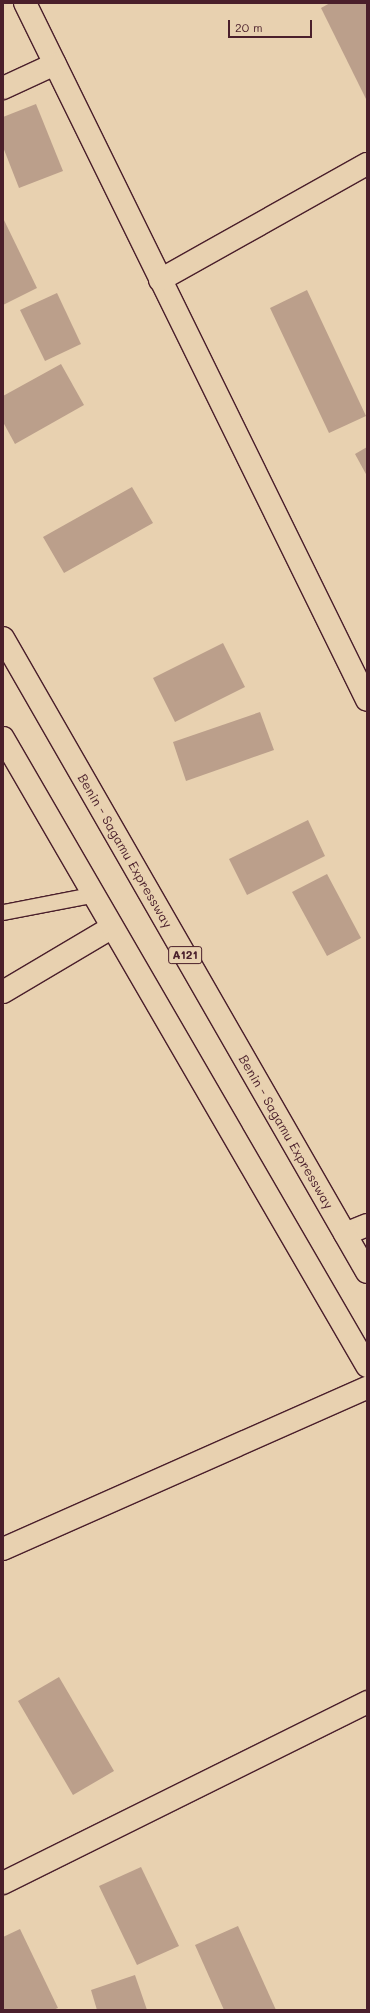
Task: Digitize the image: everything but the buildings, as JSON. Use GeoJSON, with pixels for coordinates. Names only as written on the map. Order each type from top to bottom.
{"type":"FeatureCollection","features":[{"type":"Feature","properties":{"kind":"main road"},"geometry":{"type":"LineString","coordinates":[[25,3],[367,700]]}},
{"type":"Feature","properties":{"kind":"main road"},"geometry":{"type":"LineString","coordinates":[[3,88],[55,64]]}},
{"type":"Feature","properties":{"kind":"main road"},"geometry":{"type":"LineString","coordinates":[[160,280],[367,164]]}},
{"type":"Feature","properties":{"kind":"main road","name":"Benin - Sagamu Expressway"},"geometry":{"type":"LineString","coordinates":[[3,638],[367,1272]]}},
{"type":"Feature","properties":{"kind":"main road"},"geometry":{"type":"LineString","coordinates":[[3,738],[91,895],[112,928],[367,1366]]}},
{"type":"Feature","properties":{"kind":"main road"},"geometry":{"type":"LineString","coordinates":[[3,992],[112,928]]}},
{"type":"Feature","properties":{"kind":"main road"},"geometry":{"type":"LineString","coordinates":[[345,1234],[367,1225]]}},
{"type":"Feature","properties":{"kind":"main road"},"geometry":{"type":"LineString","coordinates":[[3,1549],[367,1388]]}},
{"type":"Feature","properties":{"kind":"main road"},"geometry":{"type":"LineString","coordinates":[[3,1883],[367,1702]]}},
{"type":"Feature","properties":{"kind":"lane"},"geometry":{"type":"LineString","coordinates":[[3,912],[91,895]]}}]}
